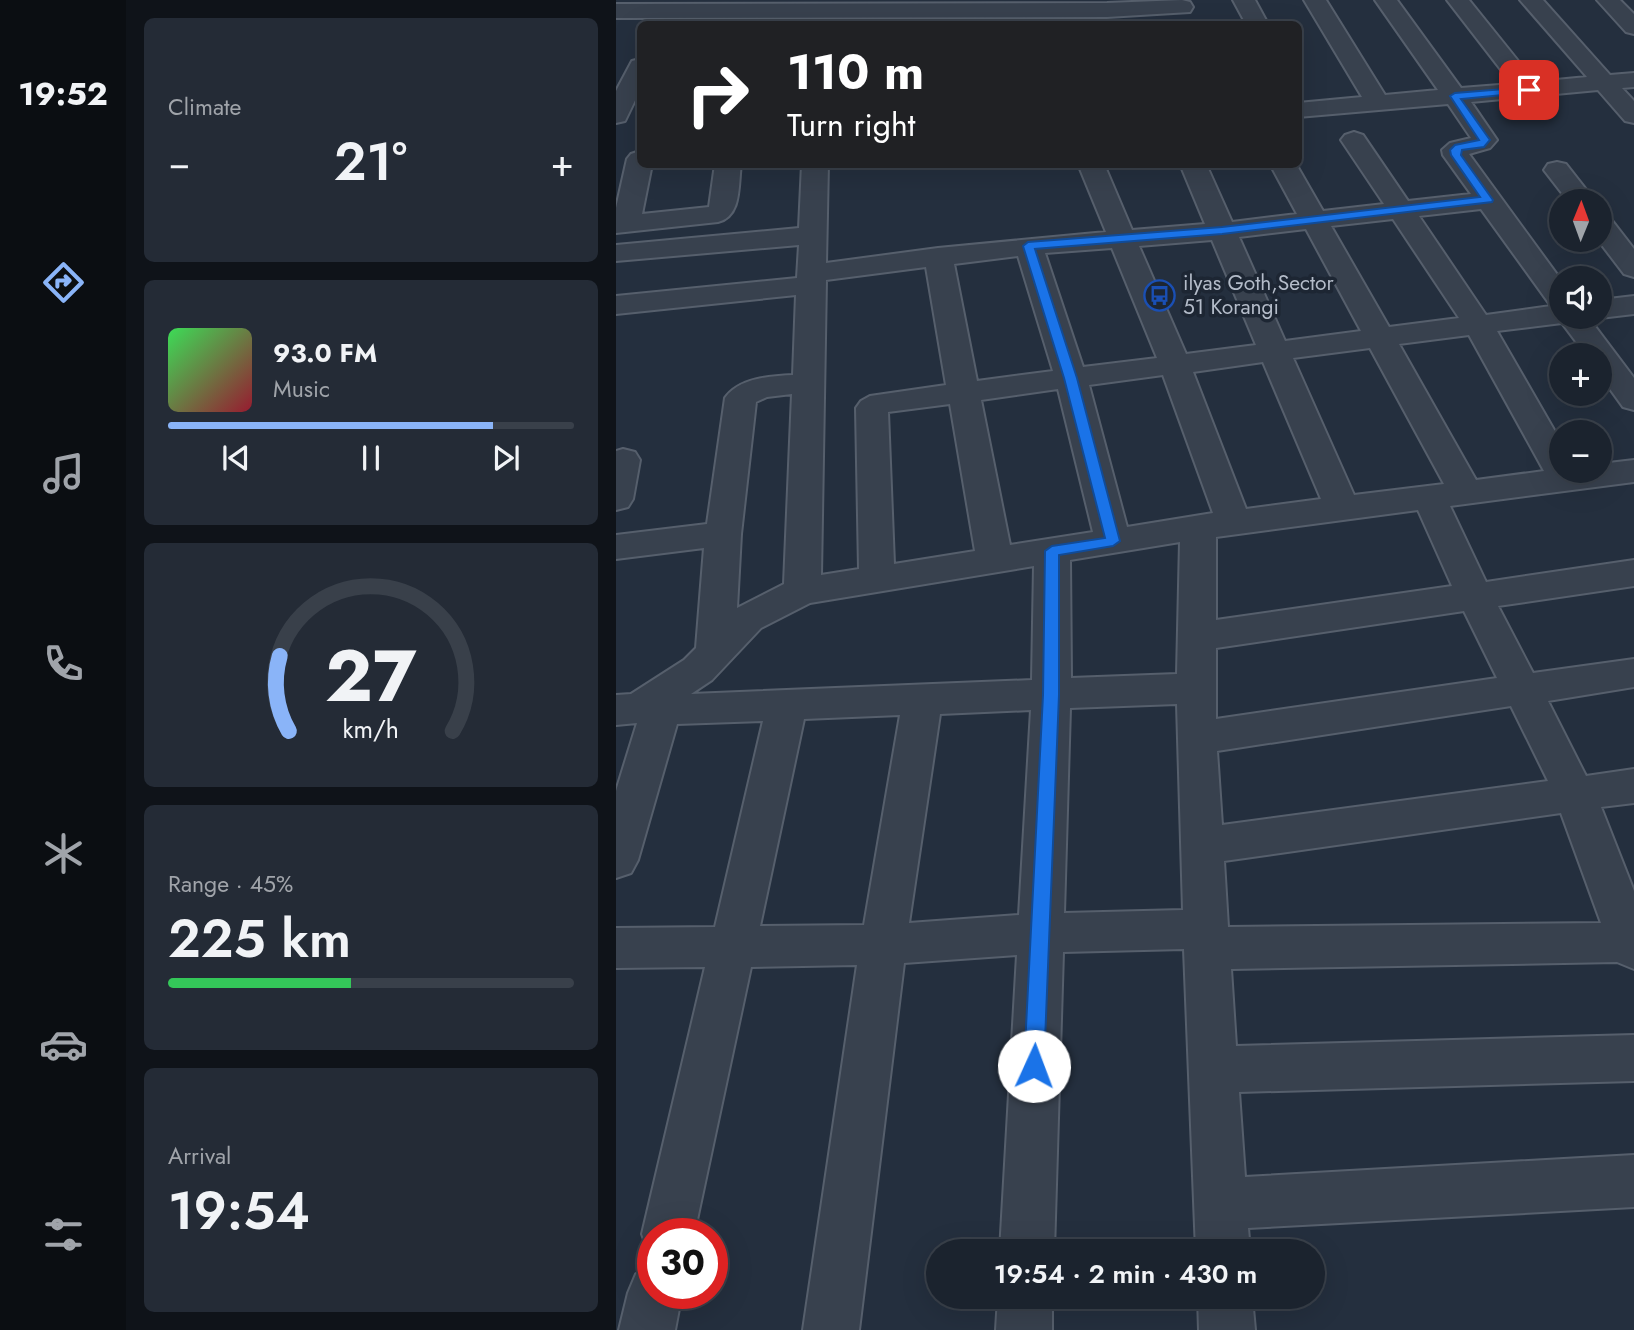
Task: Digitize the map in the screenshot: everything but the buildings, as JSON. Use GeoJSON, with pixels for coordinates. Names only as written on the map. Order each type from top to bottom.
{"type":"FeatureCollection","features":[{"type":"Feature","properties":{"kind":"street"},"geometry":{"type":"LineString","coordinates":[[1244,0],[1255,21]]}},
{"type":"Feature","properties":{"kind":"street"},"geometry":{"type":"LineString","coordinates":[[1315,0],[1378,103]]}},
{"type":"Feature","properties":{"kind":"street"},"geometry":{"type":"LineString","coordinates":[[1386,0],[1484,140],[1480,144],[1455,150],[1456,155],[1549,284]]}},
{"type":"Feature","properties":{"kind":"street"},"geometry":{"type":"LineString","coordinates":[[1458,0],[1529,90]]}},
{"type":"Feature","properties":{"kind":"street"},"geometry":{"type":"LineString","coordinates":[[1531,0],[1634,116]]}},
{"type":"Feature","properties":{"kind":"street"},"geometry":{"type":"LineString","coordinates":[[1608,0],[1634,27]]}},
{"type":"Feature","properties":{"kind":"street"},"geometry":{"type":"LineString","coordinates":[[616,11],[1183,10]]}},
{"type":"Feature","properties":{"kind":"street"},"geometry":{"type":"LineString","coordinates":[[616,116],[637,72]]}},
{"type":"Feature","properties":{"kind":"street"},"geometry":{"type":"LineString","coordinates":[[1302,108],[1634,80]]}},
{"type":"Feature","properties":{"kind":"street"},"geometry":{"type":"LineString","coordinates":[[1354,140],[1478,325],[1549,450]]}},
{"type":"Feature","properties":{"kind":"street"},"geometry":{"type":"LineString","coordinates":[[616,160],[637,159]]}},
{"type":"Feature","properties":{"kind":"street"},"geometry":{"type":"LineString","coordinates":[[637,168],[621,225],[718,214],[722,209],[727,168]]}},
{"type":"Feature","properties":{"kind":"street"},"geometry":{"type":"LineString","coordinates":[[802,591],[815,168]]}},
{"type":"Feature","properties":{"kind":"street"},"geometry":{"type":"LineString","coordinates":[[1093,168],[1175,365],[1216,525],[1196,637],[1196,738],[1222,1228],[1634,1181]]}},
{"type":"Feature","properties":{"kind":"street"},"geometry":{"type":"LineString","coordinates":[[1195,168],[1342,508]]}},
{"type":"Feature","properties":{"kind":"street"},"geometry":{"type":"LineString","coordinates":[[616,948],[883,945],[1039,933],[1207,939],[1633,944],[1576,796],[1475,596],[1448,495],[1381,338],[1285,168]]}},
{"type":"Feature","properties":{"kind":"street"},"geometry":{"type":"LineString","coordinates":[[1558,170],[1573,189]]}},
{"type":"Feature","properties":{"kind":"street"},"geometry":{"type":"LineString","coordinates":[[616,305],[811,279],[939,256],[1122,236],[1222,231],[1400,208],[1488,200]]}},
{"type":"Feature","properties":{"kind":"street"},"geometry":{"type":"LineString","coordinates":[[616,253],[813,236]]}},
{"type":"Feature","properties":{"kind":"street"},"geometry":{"type":"LineString","coordinates":[[1612,240],[1634,268]]}},
{"type":"Feature","properties":{"kind":"street"},"geometry":{"type":"LineString","coordinates":[[1028,246],[1071,378],[1113,541]]}},
{"type":"Feature","properties":{"kind":"street"},"geometry":{"type":"LineString","coordinates":[[939,256],[995,560]]}},
{"type":"Feature","properties":{"kind":"street"},"geometry":{"type":"LineString","coordinates":[[1612,308],[1634,305]]}},
{"type":"Feature","properties":{"kind":"street"},"geometry":{"type":"LineString","coordinates":[[877,579],[872,408],[881,403],[1549,316]]}},
{"type":"Feature","properties":{"kind":"street"},"geometry":{"type":"LineString","coordinates":[[1582,329],[1634,400]]}},
{"type":"Feature","properties":{"kind":"street"},"geometry":{"type":"LineString","coordinates":[[715,653],[723,534],[741,398],[751,390],[760,388],[808,384]]}},
{"type":"Feature","properties":{"kind":"street"},"geometry":{"type":"LineString","coordinates":[[616,499],[623,460]]}},
{"type":"Feature","properties":{"kind":"street"},"geometry":{"type":"LineString","coordinates":[[1612,477],[1631,476]]}},
{"type":"Feature","properties":{"kind":"street"},"geometry":{"type":"LineString","coordinates":[[616,860],[664,701],[748,618],[802,591],[1216,525],[1549,482]]}},
{"type":"Feature","properties":{"kind":"street"},"geometry":{"type":"LineString","coordinates":[[616,547],[723,534]]}},
{"type":"Feature","properties":{"kind":"street"},"geometry":{"type":"LineString","coordinates":[[1027,1239],[1051,695],[1052,551]]}},
{"type":"Feature","properties":{"kind":"street"},"geometry":{"type":"LineString","coordinates":[[1196,637],[1634,573]]}},
{"type":"Feature","properties":{"kind":"street"},"geometry":{"type":"LineString","coordinates":[[1196,738],[1634,673]]}},
{"type":"Feature","properties":{"kind":"street"},"geometry":{"type":"LineString","coordinates":[[616,710],[639,708],[664,701],[786,705],[1197,688]]}},
{"type":"Feature","properties":{"kind":"street"},"geometry":{"type":"LineString","coordinates":[[831,1330],[883,945],[922,700]]}},
{"type":"Feature","properties":{"kind":"street"},"geometry":{"type":"LineString","coordinates":[[672,1218],[786,705]]}},
{"type":"Feature","properties":{"kind":"street"},"geometry":{"type":"LineString","coordinates":[[1202,846],[1634,786]]}},
{"type":"Feature","properties":{"kind":"street"},"geometry":{"type":"LineString","coordinates":[[1214,1070],[1634,1058]]}},
{"type":"Feature","properties":{"kind":"street"},"geometry":{"type":"LineString","coordinates":[[647,1330],[652,1309]]}},
{"type":"Feature","properties":{"kind":"street"},"geometry":{"type":"LineString","coordinates":[[1024,1330],[1025,1309]]}},
{"type":"Feature","properties":{"kind":"street"},"geometry":{"type":"LineString","coordinates":[[1226,1309],[1227,1330]]}},
{"type":"Feature","properties":{"kind":"place","name":"ilyas Goth,Sector 51 Korangi"},"geometry":{"type":"Point","coordinates":[1160,295]}},
{"type":"Feature","properties":{"kind":"route"},"geometry":{"type":"LineString","coordinates":[[1034,1066],[1051,695],[1052,551],[1113,541],[1071,378],[1028,246],[1122,236],[1222,231],[1400,208],[1488,200],[1456,155],[1455,150],[1480,144],[1484,140],[1455,96],[1529,90]]}}]}
